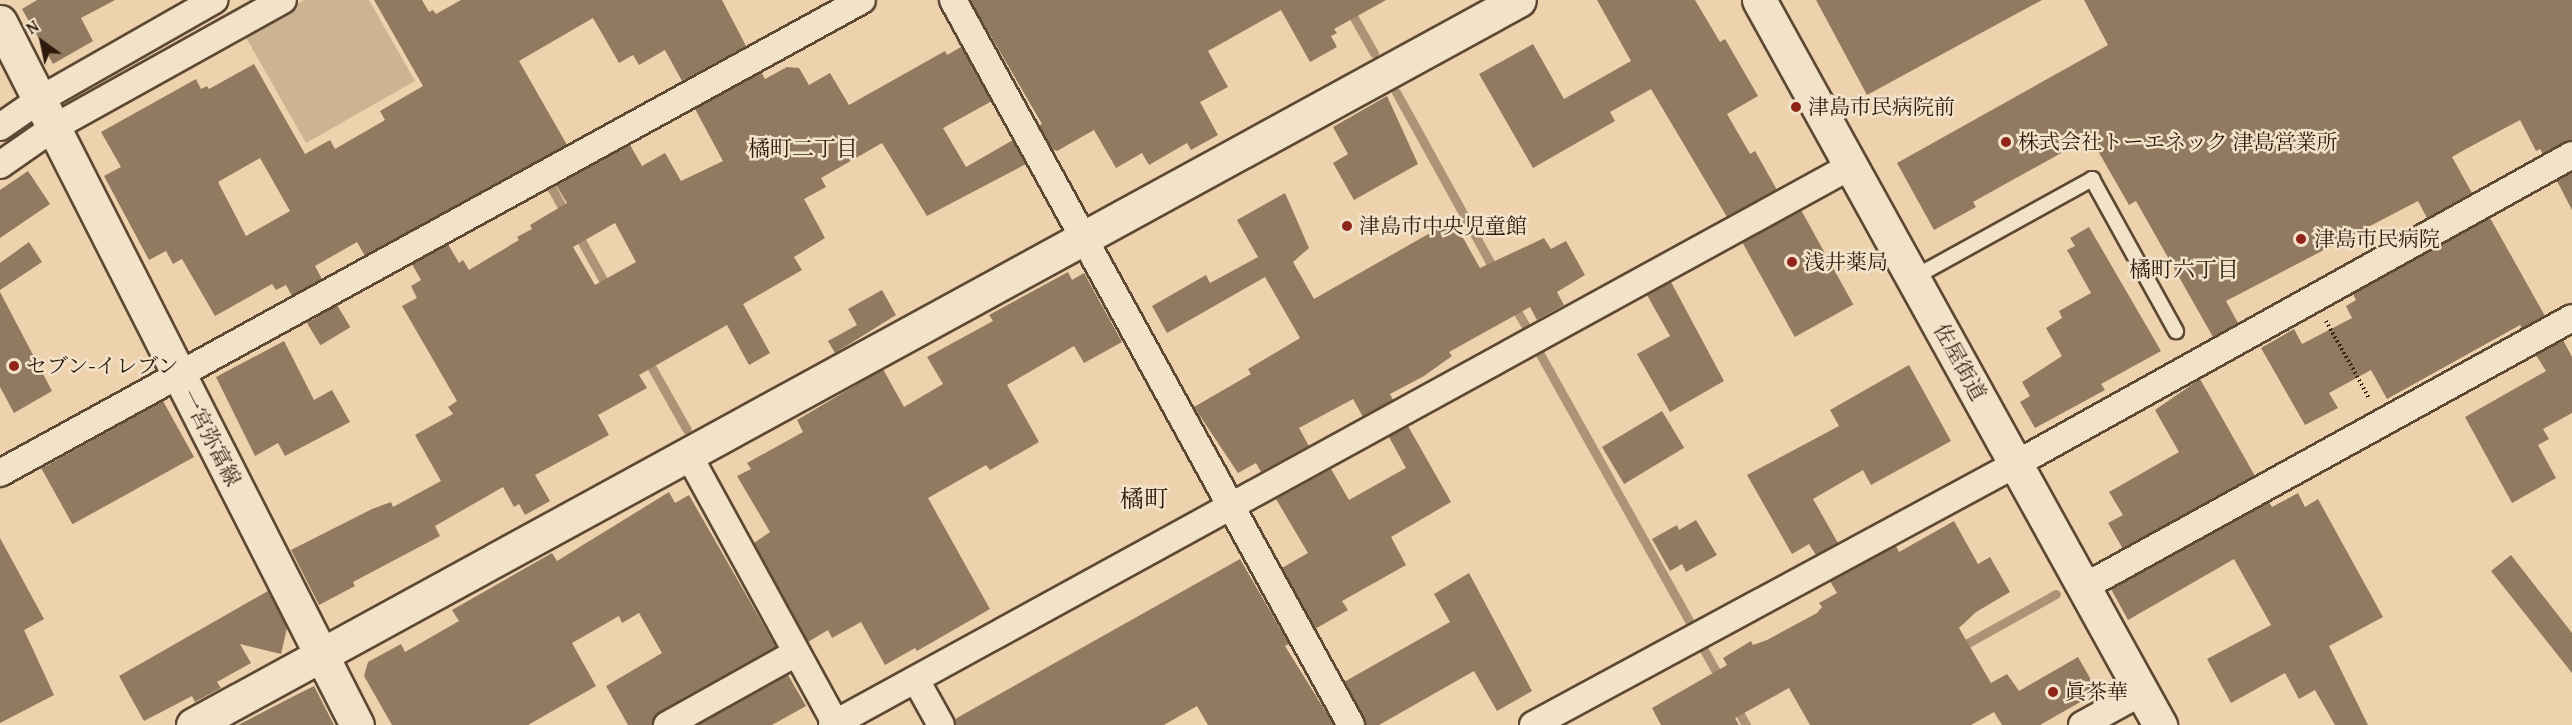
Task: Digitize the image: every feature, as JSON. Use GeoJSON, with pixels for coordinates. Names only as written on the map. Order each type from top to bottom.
{"type":"FeatureCollection","features":[{"type":"Feature","properties":{"kind":"street"},"geometry":{"type":"LineString","coordinates":[[0,165],[46,114],[214,0]]}},
{"type":"Feature","properties":{"kind":"street"},"geometry":{"type":"LineString","coordinates":[[0,127],[46,114],[283,0]]}},
{"type":"Feature","properties":{"kind":"street"},"geometry":{"type":"LineString","coordinates":[[0,473],[862,0]]}},
{"type":"Feature","properties":{"kind":"street"},"geometry":{"type":"LineString","coordinates":[[953,0],[1085,236],[1351,725]]}},
{"type":"Feature","properties":{"kind":"street"},"geometry":{"type":"LineString","coordinates":[[193,725],[1519,0]]}},
{"type":"Feature","properties":{"kind":"street","name":"佐屋街道"},"geometry":{"type":"LineString","coordinates":[[1759,0],[2160,725]]}},
{"type":"Feature","properties":{"kind":"street","name":"一宮弥富線"},"geometry":{"type":"LineString","coordinates":[[0,22],[357,725]]}},
{"type":"Feature","properties":{"kind":"street"},"geometry":{"type":"LineString","coordinates":[[1533,725],[2016,464],[2572,155]]}},
{"type":"Feature","properties":{"kind":"street"},"geometry":{"type":"LineString","coordinates":[[688,454],[833,724],[1851,166]]}},
{"type":"Feature","properties":{"kind":"street"},"geometry":{"type":"LineString","coordinates":[[2084,587],[2572,318]]}},
{"type":"Feature","properties":{"kind":"street"},"geometry":{"type":"LineString","coordinates":[[667,725],[796,653]]}},
{"type":"Feature","properties":{"kind":"street"},"geometry":{"type":"LineString","coordinates":[[916,680],[941,725]]}},
{"type":"Feature","properties":{"kind":"street"},"geometry":{"type":"LineString","coordinates":[[2082,725],[2142,692]]}},
{"type":"Feature","properties":{"kind":"lane"},"geometry":{"type":"LineString","coordinates":[[1913,278],[2092,179],[2176,331]]}},
{"type":"Feature","properties":{"kind":"path"},"geometry":{"type":"LineString","coordinates":[[2313,299],[2382,423]]}},
{"type":"Feature","properties":{"kind":"shaded area"},"geometry":{"type":"Polygon","coordinates":[[[304,0],[369,0],[415,81],[306,143],[244,34],[304,0]]]}},
{"type":"Feature","properties":{"kind":"building"},"geometry":{"type":"Polygon","coordinates":[[[37,0],[115,0],[81,18],[93,41],[53,64],[22,9],[37,0]]]}},
{"type":"Feature","properties":{"kind":"building"},"geometry":{"type":"Polygon","coordinates":[[[374,0],[422,0],[429,12],[433,10],[436,14],[461,0],[722,0],[746,46],[682,81],[665,50],[639,65],[633,55],[619,63],[593,18],[519,61],[567,145],[365,256],[357,242],[315,266],[322,279],[292,296],[286,285],[276,290],[272,284],[215,316],[182,259],[173,264],[166,251],[149,260],[104,176],[121,167],[101,132],[196,79],[201,89],[207,86],[209,89],[254,64],[305,154],[330,140],[335,149],[385,120],[380,111],[423,86],[374,0]],[[260,158],[218,182],[246,236],[290,211],[260,158]]]}},
{"type":"Feature","properties":{"kind":"building"},"geometry":{"type":"Polygon","coordinates":[[[970,0],[1386,0],[1334,29],[1337,33],[1331,36],[1337,47],[1310,62],[1281,10],[1208,51],[1228,87],[1200,102],[1218,135],[1191,150],[1187,143],[1149,165],[1142,153],[1116,168],[1094,130],[1057,151],[1052,149],[1039,125],[1042,124],[970,0]]]}},
{"type":"Feature","properties":{"kind":"building"},"geometry":{"type":"Polygon","coordinates":[[[1597,0],[1695,0],[1720,42],[1725,39],[1758,96],[1727,114],[1750,154],[1755,151],[1777,190],[1727,217],[1651,89],[1610,112],[1615,121],[1533,168],[1479,74],[1533,44],[1564,99],[1631,61],[1597,0]]]}},
{"type":"Feature","properties":{"kind":"building"},"geometry":{"type":"Polygon","coordinates":[[[1816,0],[2042,0],[1867,95],[1816,0]]]}},
{"type":"Feature","properties":{"kind":"building","name":"津島市民病院"},"geometry":{"type":"Polygon","coordinates":[[[2084,0],[2572,0],[2572,140],[2543,154],[2540,149],[2536,151],[2520,120],[2464,150],[2452,157],[2472,193],[2427,218],[2418,201],[2226,301],[2238,323],[2213,337],[2136,201],[2129,205],[2090,137],[1973,202],[1976,207],[1934,230],[1897,163],[2108,45],[2084,0]]]}},
{"type":"Feature","properties":{"kind":"building"},"geometry":{"type":"Polygon","coordinates":[[[961,47],[992,101],[943,128],[966,167],[1013,140],[1026,164],[927,216],[882,143],[821,178],[826,187],[804,199],[825,238],[794,257],[802,270],[743,304],[770,353],[749,365],[727,325],[639,375],[647,388],[598,415],[609,435],[535,475],[550,501],[525,515],[519,504],[514,507],[503,487],[435,526],[440,536],[353,582],[355,586],[319,605],[291,550],[372,509],[391,502],[393,507],[441,481],[415,435],[453,414],[448,407],[457,401],[402,306],[417,298],[411,286],[421,280],[412,264],[448,244],[459,263],[463,260],[469,270],[519,240],[517,237],[532,229],[530,225],[567,203],[556,185],[630,145],[642,166],[665,153],[681,181],[723,161],[695,109],[761,72],[765,79],[787,67],[799,68],[809,85],[830,73],[849,105],[945,51],[947,55],[961,47]],[[615,223],[573,247],[595,285],[636,262],[615,223]]]}},
{"type":"Feature","properties":{"kind":"building"},"geometry":{"type":"Polygon","coordinates":[[[1387,96],[1418,164],[1354,200],[1333,163],[1348,154],[1333,127],[1387,96]]]}},
{"type":"Feature","properties":{"kind":"building"},"geometry":{"type":"Polygon","coordinates":[[[28,171],[50,204],[0,238],[0,190],[28,171]]]}},
{"type":"Feature","properties":{"kind":"building"},"geometry":{"type":"Polygon","coordinates":[[[2572,172],[2572,210],[2557,181],[2572,172]]]}},
{"type":"Feature","properties":{"kind":"building"},"geometry":{"type":"Polygon","coordinates":[[[1285,193],[1309,248],[1293,262],[1314,299],[1453,220],[1480,268],[1544,238],[1551,249],[1566,241],[1585,275],[1557,292],[1564,305],[1537,320],[1530,307],[1449,352],[1452,356],[1424,376],[1390,394],[1393,400],[1363,417],[1353,399],[1299,428],[1309,446],[1261,472],[1256,463],[1238,473],[1194,407],[1251,374],[1248,369],[1300,338],[1265,277],[1167,333],[1152,306],[1206,275],[1210,283],[1258,257],[1237,220],[1285,193]]]}},
{"type":"Feature","properties":{"kind":"building","name":"浅井薬局"},"geometry":{"type":"Polygon","coordinates":[[[1801,210],[1853,304],[1795,337],[1742,242],[1801,210]]]}},
{"type":"Feature","properties":{"kind":"building"},"geometry":{"type":"Polygon","coordinates":[[[2490,218],[2545,316],[2522,329],[2520,325],[2387,399],[2371,370],[2329,393],[2338,408],[2305,425],[2261,348],[2294,329],[2302,344],[2352,318],[2346,306],[2356,300],[2353,294],[2490,218]]]}},
{"type":"Feature","properties":{"kind":"building"},"geometry":{"type":"Polygon","coordinates":[[[2089,227],[2161,351],[2101,384],[2105,390],[2035,428],[2020,402],[2030,396],[2022,382],[2062,356],[2046,328],[2062,318],[2059,311],[2091,293],[2067,250],[2075,246],[2070,238],[2089,227]]]}},
{"type":"Feature","properties":{"kind":"building"},"geometry":{"type":"Polygon","coordinates":[[[29,242],[42,262],[0,290],[0,263],[29,242]]]}},
{"type":"Feature","properties":{"kind":"building"},"geometry":{"type":"Polygon","coordinates":[[[1068,272],[1072,280],[1084,273],[1122,342],[1084,363],[1074,346],[1007,385],[1039,442],[990,470],[986,465],[928,498],[990,609],[917,651],[915,648],[885,665],[861,622],[832,638],[828,630],[808,642],[754,543],[770,532],[737,476],[751,469],[747,463],[803,432],[797,420],[883,369],[904,407],[943,384],[927,357],[993,321],[989,315],[1068,272]]]}},
{"type":"Feature","properties":{"kind":"building"},"geometry":{"type":"Polygon","coordinates":[[[1671,282],[1724,381],[1670,412],[1637,354],[1670,336],[1647,295],[1671,282]]]}},
{"type":"Feature","properties":{"kind":"building"},"geometry":{"type":"Polygon","coordinates":[[[882,290],[896,315],[835,353],[828,341],[857,325],[848,309],[882,290]]]}},
{"type":"Feature","properties":{"kind":"building"},"geometry":{"type":"Polygon","coordinates":[[[0,292],[52,391],[14,413],[0,387],[0,292]]]}},
{"type":"Feature","properties":{"kind":"building"},"geometry":{"type":"Polygon","coordinates":[[[337,305],[350,327],[320,345],[307,323],[337,305]]]}},
{"type":"Feature","properties":{"kind":"building"},"geometry":{"type":"Polygon","coordinates":[[[2563,340],[2572,357],[2572,413],[2543,429],[2549,439],[2538,445],[2556,478],[2512,503],[2465,417],[2546,371],[2536,355],[2563,340]]]}},
{"type":"Feature","properties":{"kind":"building"},"geometry":{"type":"Polygon","coordinates":[[[284,341],[314,400],[332,390],[350,422],[285,456],[278,443],[255,456],[216,377],[284,341]]]}},
{"type":"Feature","properties":{"kind":"building"},"geometry":{"type":"Polygon","coordinates":[[[1909,365],[1951,441],[1871,485],[1863,470],[1813,499],[1838,543],[1816,555],[1809,544],[1792,554],[1747,475],[1839,426],[1830,410],[1909,365]]]}},
{"type":"Feature","properties":{"kind":"building"},"geometry":{"type":"Polygon","coordinates":[[[2200,379],[2255,476],[2123,549],[2108,523],[2123,515],[2109,492],[2179,452],[2155,410],[2200,379]]]}},
{"type":"Feature","properties":{"kind":"building"},"geometry":{"type":"Polygon","coordinates":[[[163,401],[194,457],[72,524],[41,468],[163,401]]]}},
{"type":"Feature","properties":{"kind":"building"},"geometry":{"type":"Polygon","coordinates":[[[1662,411],[1684,448],[1624,484],[1602,447],[1662,411]]]}},
{"type":"Feature","properties":{"kind":"building"},"geometry":{"type":"Polygon","coordinates":[[[1408,426],[1451,502],[1391,537],[1406,565],[1342,601],[1348,610],[1315,629],[1282,568],[1308,553],[1276,499],[1331,469],[1349,500],[1406,468],[1389,437],[1408,426]]]}},
{"type":"Feature","properties":{"kind":"building"},"geometry":{"type":"Polygon","coordinates":[[[669,492],[675,503],[689,495],[776,647],[660,712],[652,725],[628,725],[606,686],[662,653],[639,613],[622,623],[619,616],[572,643],[596,686],[528,725],[392,725],[364,676],[368,662],[401,644],[405,652],[459,621],[452,610],[552,553],[557,561],[669,492]]]}},
{"type":"Feature","properties":{"kind":"building"},"geometry":{"type":"Polygon","coordinates":[[[2298,493],[2305,507],[2318,499],[2383,617],[2329,646],[2368,725],[2335,725],[2315,690],[2299,699],[2285,673],[2231,703],[2207,659],[2271,625],[2234,559],[2128,620],[2111,589],[2269,502],[2272,507],[2298,493]]]}},
{"type":"Feature","properties":{"kind":"building"},"geometry":{"type":"Polygon","coordinates":[[[1696,520],[1717,555],[1686,572],[1682,564],[1670,571],[1652,539],[1677,525],[1679,530],[1696,520]]]}},
{"type":"Feature","properties":{"kind":"building"},"geometry":{"type":"Polygon","coordinates":[[[1954,521],[1978,564],[1990,557],[2010,592],[1976,612],[1959,628],[1991,683],[2007,674],[2019,691],[2078,657],[2098,692],[2040,725],[2002,725],[1994,712],[1971,725],[1810,725],[1789,688],[1735,718],[1739,725],[1661,725],[1652,708],[1727,665],[1723,658],[1751,641],[1753,645],[1767,640],[1817,613],[1822,607],[1819,603],[1837,593],[1830,581],[1896,546],[1899,552],[1954,521]]]}},
{"type":"Feature","properties":{"kind":"building"},"geometry":{"type":"Polygon","coordinates":[[[0,538],[44,619],[24,630],[54,695],[0,723],[0,538]]]}},
{"type":"Feature","properties":{"kind":"building"},"geometry":{"type":"Polygon","coordinates":[[[2511,555],[2572,633],[2572,673],[2491,571],[2511,555]]]}},
{"type":"Feature","properties":{"kind":"building"},"geometry":{"type":"Polygon","coordinates":[[[1240,559],[1289,644],[1285,646],[1334,725],[1208,725],[1197,706],[1164,725],[956,725],[955,719],[1240,559]]]}},
{"type":"Feature","properties":{"kind":"building"},"geometry":{"type":"Polygon","coordinates":[[[1469,573],[1532,691],[1497,711],[1474,671],[1379,725],[1366,725],[1344,682],[1450,622],[1434,594],[1469,573]]]}},
{"type":"Feature","properties":{"kind":"building"},"geometry":{"type":"Polygon","coordinates":[[[268,591],[287,628],[281,654],[240,644],[251,663],[217,682],[221,688],[195,702],[192,696],[144,721],[119,676],[268,591]]]}},
{"type":"Feature","properties":{"kind":"building"},"geometry":{"type":"Polygon","coordinates":[[[788,675],[806,706],[772,725],[698,725],[788,675]]]}},
{"type":"Feature","properties":{"kind":"building"},"geometry":{"type":"Polygon","coordinates":[[[314,686],[334,725],[238,725],[294,696],[314,686]]]}},
{"type":"Feature","properties":{"kind":"waterway"},"geometry":{"type":"LineString","coordinates":[[1344,0],[1374,53]]}},
{"type":"Feature","properties":{"kind":"waterway"},"geometry":{"type":"LineString","coordinates":[[1396,92],[1496,273]]}},
{"type":"Feature","properties":{"kind":"waterway"},"geometry":{"type":"LineString","coordinates":[[551,187],[567,216]]}},
{"type":"Feature","properties":{"kind":"waterway"},"geometry":{"type":"LineString","coordinates":[[577,233],[608,289]]}},
{"type":"Feature","properties":{"kind":"waterway"},"geometry":{"type":"LineString","coordinates":[[1513,304],[1527,328]]}},
{"type":"Feature","properties":{"kind":"waterway"},"geometry":{"type":"LineString","coordinates":[[1540,354],[1690,622]]}},
{"type":"Feature","properties":{"kind":"waterway"},"geometry":{"type":"LineString","coordinates":[[647,359],[687,430]]}},
{"type":"Feature","properties":{"kind":"waterway"},"geometry":{"type":"LineString","coordinates":[[1957,649],[2056,594]]}},
{"type":"Feature","properties":{"kind":"waterway"},"geometry":{"type":"LineString","coordinates":[[1703,648],[1721,680]]}},
{"type":"Feature","properties":{"kind":"waterway"},"geometry":{"type":"LineString","coordinates":[[1735,705],[1746,725]]}},
{"type":"Feature","properties":{"kind":"place","name":"津島市民病院前"},"geometry":{"type":"Point","coordinates":[1796,107]}},
{"type":"Feature","properties":{"kind":"place","name":"株式会社トーエネック 津島営業所"},"geometry":{"type":"Point","coordinates":[2006,142]}},
{"type":"Feature","properties":{"kind":"place","name":"津島市中央児童館"},"geometry":{"type":"Point","coordinates":[1347,226]}},
{"type":"Feature","properties":{"kind":"place","name":"津島市民病院"},"geometry":{"type":"Point","coordinates":[2301,239]}},
{"type":"Feature","properties":{"kind":"place","name":"浅井薬局"},"geometry":{"type":"Point","coordinates":[1792,262]}},
{"type":"Feature","properties":{"kind":"place","name":"セブン-イレブン"},"geometry":{"type":"Point","coordinates":[14,366]}},
{"type":"Feature","properties":{"kind":"place","name":"眞茶華"},"geometry":{"type":"Point","coordinates":[2053,692]}},
{"type":"Feature","properties":{"kind":"district","name":"橘町二丁目"},"geometry":{"type":"Point","coordinates":[803,149]}},
{"type":"Feature","properties":{"kind":"district","name":"橘町六丁目"},"geometry":{"type":"Point","coordinates":[2184,270]}},
{"type":"Feature","properties":{"kind":"district","name":"橘町"},"geometry":{"type":"Point","coordinates":[1144,499]}}]}
